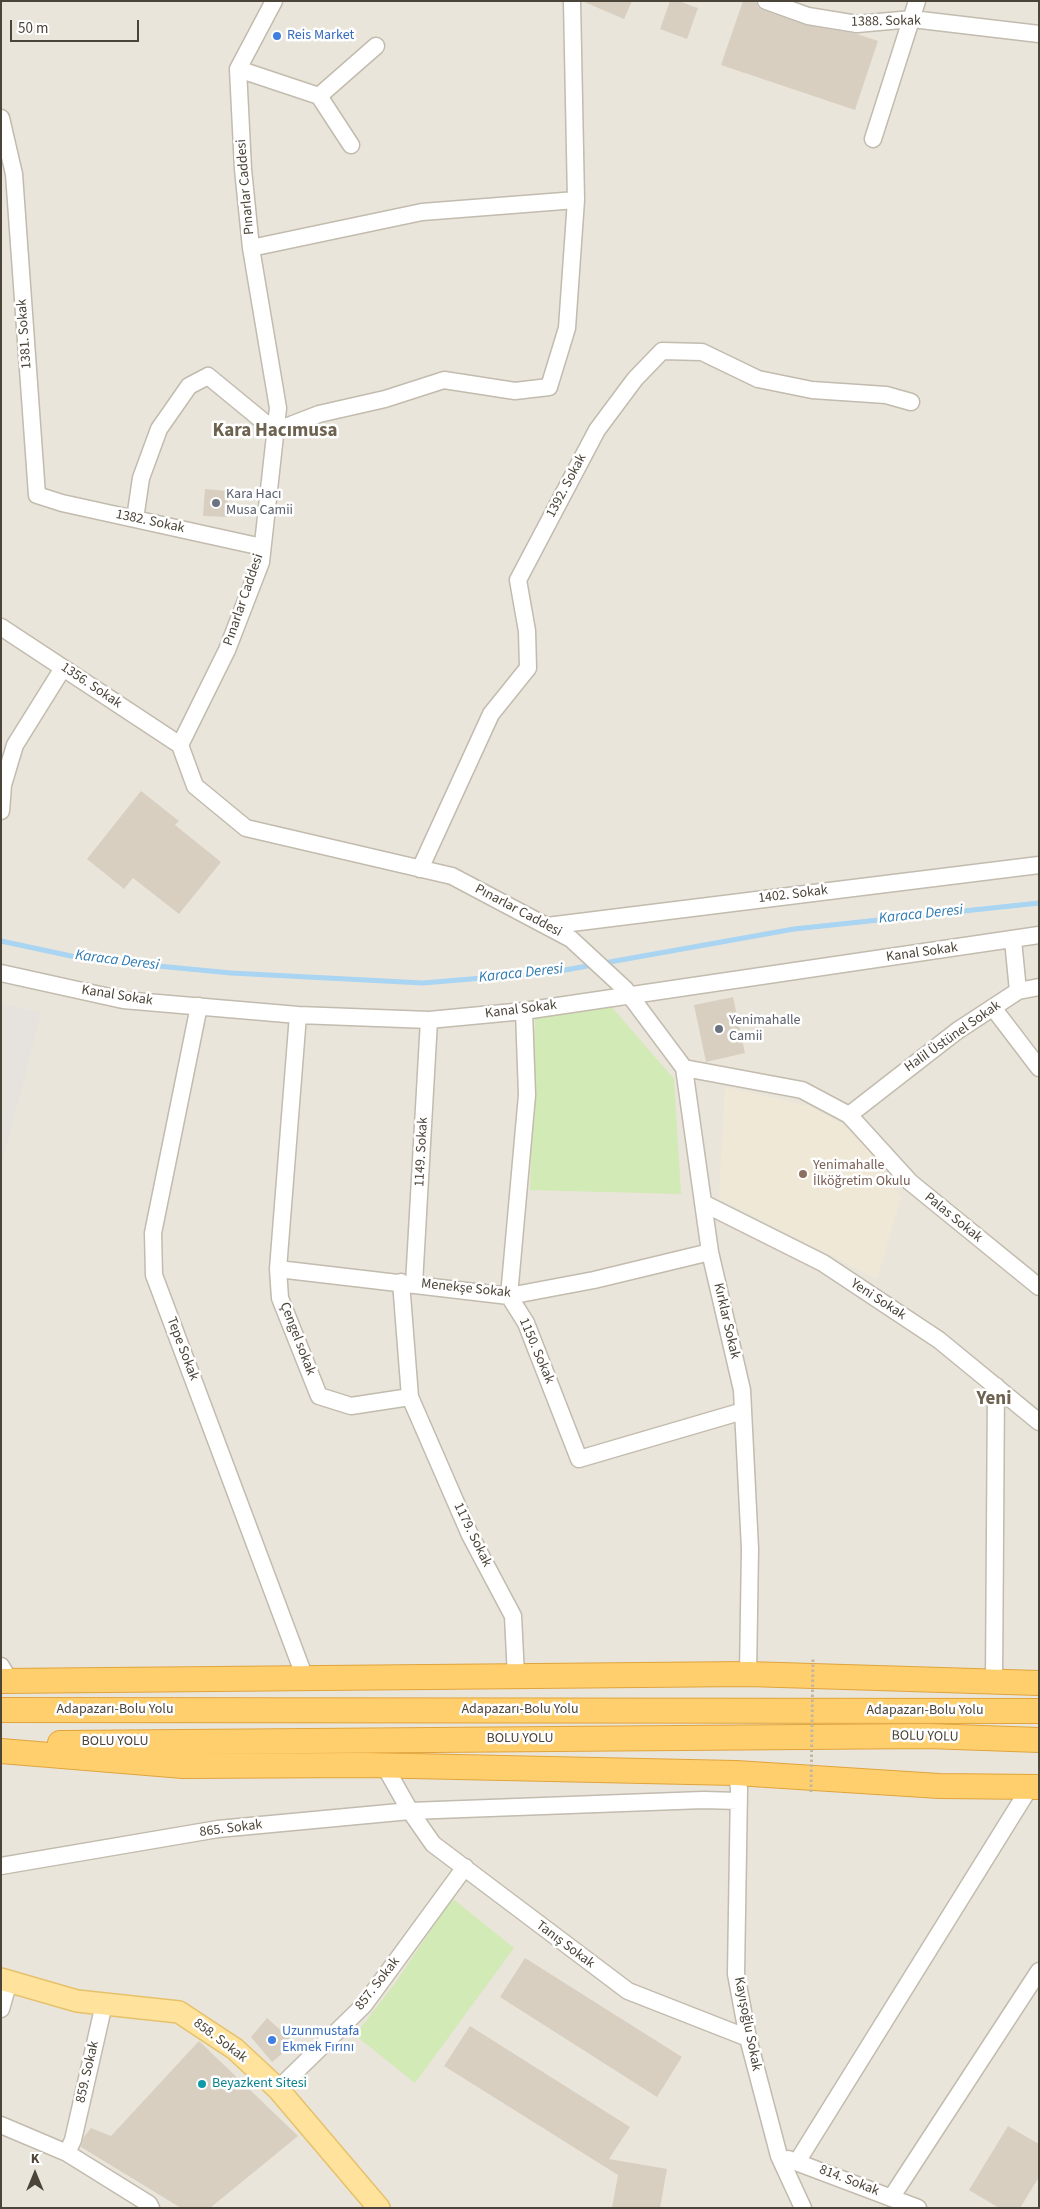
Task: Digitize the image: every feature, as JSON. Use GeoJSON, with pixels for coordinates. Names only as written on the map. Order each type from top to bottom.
{"type":"FeatureCollection","features":[{"type":"Feature","properties":{"kind":"highway"},"geometry":{"type":"LineString","coordinates":[[4,1676],[180,1680],[748,1674],[994,1680],[1039,1683]]}},
{"type":"Feature","properties":{"kind":"highway"},"geometry":{"type":"LineString","coordinates":[[1,1703],[180,1680]]}},
{"type":"Feature","properties":{"kind":"highway","name":"Adapazarı-Bolu Yolu"},"geometry":{"type":"LineString","coordinates":[[1,1710],[1039,1711]]}},
{"type":"Feature","properties":{"kind":"highway","name":"BOLU YOLU"},"geometry":{"type":"LineString","coordinates":[[1,1743],[928,1736],[1039,1740]]}},
{"type":"Feature","properties":{"kind":"highway"},"geometry":{"type":"LineString","coordinates":[[1,1751],[174,1765],[384,1765],[736,1773],[939,1786],[1034,1787]]}},
{"type":"Feature","properties":{"kind":"highway"},"geometry":{"type":"LineString","coordinates":[[1,1768],[263,1765]]}},
{"type":"Feature","properties":{"kind":"main road","name":"858. Sokak"},"geometry":{"type":"LineString","coordinates":[[5,1980],[77,2001],[179,2012],[235,2049],[278,2089],[380,2208]]}},
{"type":"Feature","properties":{"kind":"street"},"geometry":{"type":"LineString","coordinates":[[274,1],[238,69],[319,96],[351,146]]}},
{"type":"Feature","properties":{"kind":"street"},"geometry":{"type":"LineString","coordinates":[[135,519],[141,478],[159,429],[189,386],[208,376],[275,431],[319,414],[385,399],[444,380],[515,391],[549,387],[567,328],[576,200],[572,1]]}},
{"type":"Feature","properties":{"kind":"street","name":"1388. Sokak"},"geometry":{"type":"LineString","coordinates":[[766,1],[808,16],[857,24],[912,19],[1039,34]]}},
{"type":"Feature","properties":{"kind":"street"},"geometry":{"type":"LineString","coordinates":[[873,139],[918,1]]}},
{"type":"Feature","properties":{"kind":"street"},"geometry":{"type":"LineString","coordinates":[[319,96],[376,46]]}},
{"type":"Feature","properties":{"kind":"street","name":"Pınarlar Caddesi"},"geometry":{"type":"LineString","coordinates":[[238,69],[243,169],[251,248],[278,408],[260,562],[227,650],[180,745],[195,786],[246,828],[452,876],[571,939],[627,992]]}},
{"type":"Feature","properties":{"kind":"street","name":"1381. Sokak"},"geometry":{"type":"LineString","coordinates":[[1,118],[38,495]]}},
{"type":"Feature","properties":{"kind":"street"},"geometry":{"type":"LineString","coordinates":[[251,248],[422,212],[576,200]]}},
{"type":"Feature","properties":{"kind":"street","name":"1392. Sokak"},"geometry":{"type":"LineString","coordinates":[[420,869],[491,714],[528,668],[526,631],[518,580],[597,430],[635,379],[662,351],[702,352],[758,379],[812,390],[886,395],[911,402]]}},
{"type":"Feature","properties":{"kind":"street","name":"1382. Sokak"},"geometry":{"type":"LineString","coordinates":[[38,495],[62,503],[262,547]]}},
{"type":"Feature","properties":{"kind":"street","name":"1356. Sokak"},"geometry":{"type":"LineString","coordinates":[[1,627],[180,745]]}},
{"type":"Feature","properties":{"kind":"street"},"geometry":{"type":"LineString","coordinates":[[1,811],[3,785],[15,745],[63,668]]}},
{"type":"Feature","properties":{"kind":"street","name":"1402. Sokak"},"geometry":{"type":"LineString","coordinates":[[547,926],[1039,865]]}},
{"type":"Feature","properties":{"kind":"street","name":"Kanal Sokak"},"geometry":{"type":"LineString","coordinates":[[1,973],[123,1000],[298,1015],[429,1020],[524,1011],[627,992],[1039,935]]}},
{"type":"Feature","properties":{"kind":"street"},"geometry":{"type":"LineString","coordinates":[[1013,940],[1018,991]]}},
{"type":"Feature","properties":{"kind":"street","name":"Halil Üstünel Sokak"},"geometry":{"type":"LineString","coordinates":[[849,1115],[957,1031],[994,1009],[1018,991],[1039,987]]}},
{"type":"Feature","properties":{"kind":"street","name":"Kırklar Sokak"},"geometry":{"type":"LineString","coordinates":[[627,992],[684,1068],[710,1252],[742,1390],[750,1549],[748,1674]]}},
{"type":"Feature","properties":{"kind":"street","name":"Tepe Sokak"},"geometry":{"type":"LineString","coordinates":[[199,1006],[153,1233],[154,1275],[305,1678]]}},
{"type":"Feature","properties":{"kind":"street"},"geometry":{"type":"LineString","coordinates":[[994,1009],[1039,1068]]}},
{"type":"Feature","properties":{"kind":"street"},"geometry":{"type":"LineString","coordinates":[[509,1296],[527,1095],[524,1011]]}},
{"type":"Feature","properties":{"kind":"street","name":"Çengel sokak"},"geometry":{"type":"LineString","coordinates":[[298,1015],[278,1269],[280,1298],[319,1396],[351,1406],[410,1397]]}},
{"type":"Feature","properties":{"kind":"street","name":"1149. Sokak"},"geometry":{"type":"LineString","coordinates":[[408,1283],[429,1020]]}},
{"type":"Feature","properties":{"kind":"street","name":"Palas Sokak"},"geometry":{"type":"LineString","coordinates":[[684,1068],[802,1090],[849,1115],[910,1182],[1039,1287]]}},
{"type":"Feature","properties":{"kind":"street","name":"Yeni Sokak"},"geometry":{"type":"LineString","coordinates":[[702,1202],[823,1263],[940,1340],[1038,1418]]}},
{"type":"Feature","properties":{"kind":"street","name":"Menekşe Sokak"},"geometry":{"type":"LineString","coordinates":[[278,1269],[509,1296],[594,1280],[710,1252]]}},
{"type":"Feature","properties":{"kind":"street"},"geometry":{"type":"LineString","coordinates":[[408,1283],[410,1397]]}},
{"type":"Feature","properties":{"kind":"street","name":"1150. Sokak"},"geometry":{"type":"LineString","coordinates":[[509,1296],[526,1323],[578,1459],[743,1411]]}},
{"type":"Feature","properties":{"kind":"street"},"geometry":{"type":"LineString","coordinates":[[994,1680],[996,1386]]}},
{"type":"Feature","properties":{"kind":"street","name":"1179. Sokak"},"geometry":{"type":"LineString","coordinates":[[410,1397],[470,1535],[513,1616],[516,1676]]}},
{"type":"Feature","properties":{"kind":"street"},"geometry":{"type":"LineString","coordinates":[[384,1765],[410,1811]]}},
{"type":"Feature","properties":{"kind":"street","name":"Kayışoğlu Sokak"},"geometry":{"type":"LineString","coordinates":[[736,1773],[739,1801],[736,1974],[748,2038],[779,2156],[803,2208]]}},
{"type":"Feature","properties":{"kind":"street"},"geometry":{"type":"LineString","coordinates":[[798,2162],[1034,1787]]}},
{"type":"Feature","properties":{"kind":"street","name":"865. Sokak"},"geometry":{"type":"LineString","coordinates":[[1,1866],[218,1829],[410,1811],[693,1800],[739,1801]]}},
{"type":"Feature","properties":{"kind":"street","name":"Tanış Sokak"},"geometry":{"type":"LineString","coordinates":[[410,1811],[433,1844],[527,1917],[628,1991],[748,2038]]}},
{"type":"Feature","properties":{"kind":"street","name":"857. Sokak"},"geometry":{"type":"LineString","coordinates":[[278,2089],[364,2005],[465,1867]]}},
{"type":"Feature","properties":{"kind":"street"},"geometry":{"type":"LineString","coordinates":[[891,2198],[1039,1971]]}},
{"type":"Feature","properties":{"kind":"street"},"geometry":{"type":"LineString","coordinates":[[1,2009],[5,1980]]}},
{"type":"Feature","properties":{"kind":"street","name":"859. Sokak"},"geometry":{"type":"LineString","coordinates":[[70,2147],[104,2004]]}},
{"type":"Feature","properties":{"kind":"street"},"geometry":{"type":"LineString","coordinates":[[1,2125],[70,2147],[149,2204],[151,2208]]}},
{"type":"Feature","properties":{"kind":"street","name":"814. Sokak"},"geometry":{"type":"LineString","coordinates":[[779,2156],[918,2208]]}},
{"type":"Feature","properties":{"kind":"path"},"geometry":{"type":"LineString","coordinates":[[811,1792],[813,1658]]}},
{"type":"Feature","properties":{"kind":"shaded area"},"geometry":{"type":"Polygon","coordinates":[[[1,1],[1039,1],[1039,2208],[1,2208],[1,1]]]}},
{"type":"Feature","properties":{"kind":"shaded area"},"geometry":{"type":"Polygon","coordinates":[[[1,1004],[41,1012],[1,1169],[1,1004]]]}},
{"type":"Feature","properties":{"kind":"shaded area","name":"Yenimahalle İlköğretim Okulu"},"geometry":{"type":"Polygon","coordinates":[[[725,1087],[809,1106],[841,1123],[870,1151],[901,1197],[877,1279],[719,1198],[725,1087]]]}},
{"type":"Feature","properties":{"kind":"green space"},"geometry":{"type":"Polygon","coordinates":[[[610,1005],[674,1079],[681,1194],[530,1190],[535,1018],[610,1005]]]}},
{"type":"Feature","properties":{"kind":"green space"},"geometry":{"type":"Polygon","coordinates":[[[452,1898],[514,1948],[415,2083],[355,2035],[396,1982],[452,1898]]]}},
{"type":"Feature","properties":{"kind":"building"},"geometry":{"type":"Polygon","coordinates":[[[582,1],[632,1],[624,19],[582,1]]]}},
{"type":"Feature","properties":{"kind":"building"},"geometry":{"type":"Polygon","coordinates":[[[670,1],[678,1],[698,8],[687,39],[660,29],[670,1]]]}},
{"type":"Feature","properties":{"kind":"building"},"geometry":{"type":"Polygon","coordinates":[[[743,1],[756,1],[758,7],[762,10],[805,25],[857,34],[878,41],[855,110],[721,65],[743,1]]]}},
{"type":"Feature","properties":{"kind":"building","name":"Kara Hacı Musa Camii"},"geometry":{"type":"Polygon","coordinates":[[[205,489],[229,491],[227,517],[203,516],[205,489]]]}},
{"type":"Feature","properties":{"kind":"building"},"geometry":{"type":"Polygon","coordinates":[[[141,791],[179,821],[175,825],[221,862],[179,914],[133,878],[124,889],[87,859],[141,791]]]}},
{"type":"Feature","properties":{"kind":"building","name":"Yenimahalle Camii"},"geometry":{"type":"Polygon","coordinates":[[[733,997],[745,1053],[706,1062],[694,1005],[733,997]]]}},
{"type":"Feature","properties":{"kind":"building"},"geometry":{"type":"Polygon","coordinates":[[[525,1958],[682,2057],[657,2097],[500,1997],[525,1958]]]}},
{"type":"Feature","properties":{"kind":"building","name":"Uzunmustafa Ekmek Fırını"},"geometry":{"type":"Polygon","coordinates":[[[267,2018],[295,2043],[272,2062],[251,2037],[267,2018]]]}},
{"type":"Feature","properties":{"kind":"building"},"geometry":{"type":"Polygon","coordinates":[[[470,2026],[630,2127],[609,2159],[667,2169],[660,2208],[612,2208],[618,2175],[444,2066],[470,2026]]]}},
{"type":"Feature","properties":{"kind":"building","name":"Beyazkent Sitesi"},"geometry":{"type":"Polygon","coordinates":[[[199,2041],[298,2136],[210,2208],[181,2208],[81,2147],[84,2137],[91,2128],[111,2136],[199,2041]]]}},
{"type":"Feature","properties":{"kind":"building"},"geometry":{"type":"Polygon","coordinates":[[[1008,2126],[1039,2144],[1039,2177],[1020,2208],[999,2208],[969,2190],[1008,2126]]]}},
{"type":"Feature","properties":{"kind":"waterway","name":"Karaca Deresi"},"geometry":{"type":"LineString","coordinates":[[604,963],[794,929],[1039,903]]}},
{"type":"Feature","properties":{"kind":"waterway","name":"Karaca Deresi"},"geometry":{"type":"LineString","coordinates":[[1,941],[85,959],[231,973],[423,983],[554,972],[593,965]]}},
{"type":"Feature","properties":{"kind":"place","name":"Reis Market"},"geometry":{"type":"Point","coordinates":[277,36]}},
{"type":"Feature","properties":{"kind":"place","name":"Kara Hacı Musa Camii"},"geometry":{"type":"Point","coordinates":[216,503]}},
{"type":"Feature","properties":{"kind":"place","name":"Yenimahalle Camii"},"geometry":{"type":"Point","coordinates":[719,1029]}},
{"type":"Feature","properties":{"kind":"place","name":"Yenimahalle İlköğretim Okulu"},"geometry":{"type":"Point","coordinates":[803,1174]}},
{"type":"Feature","properties":{"kind":"place","name":"Uzunmustafa Ekmek Fırını"},"geometry":{"type":"Point","coordinates":[272,2040]}},
{"type":"Feature","properties":{"kind":"place","name":"Beyazkent Sitesi"},"geometry":{"type":"Point","coordinates":[202,2084]}},
{"type":"Feature","properties":{"kind":"district","name":"Kara Hacımusa"},"geometry":{"type":"Point","coordinates":[275,432]}},
{"type":"Feature","properties":{"kind":"district","name":"Yeni"},"geometry":{"type":"Point","coordinates":[994,1400]}}]}
